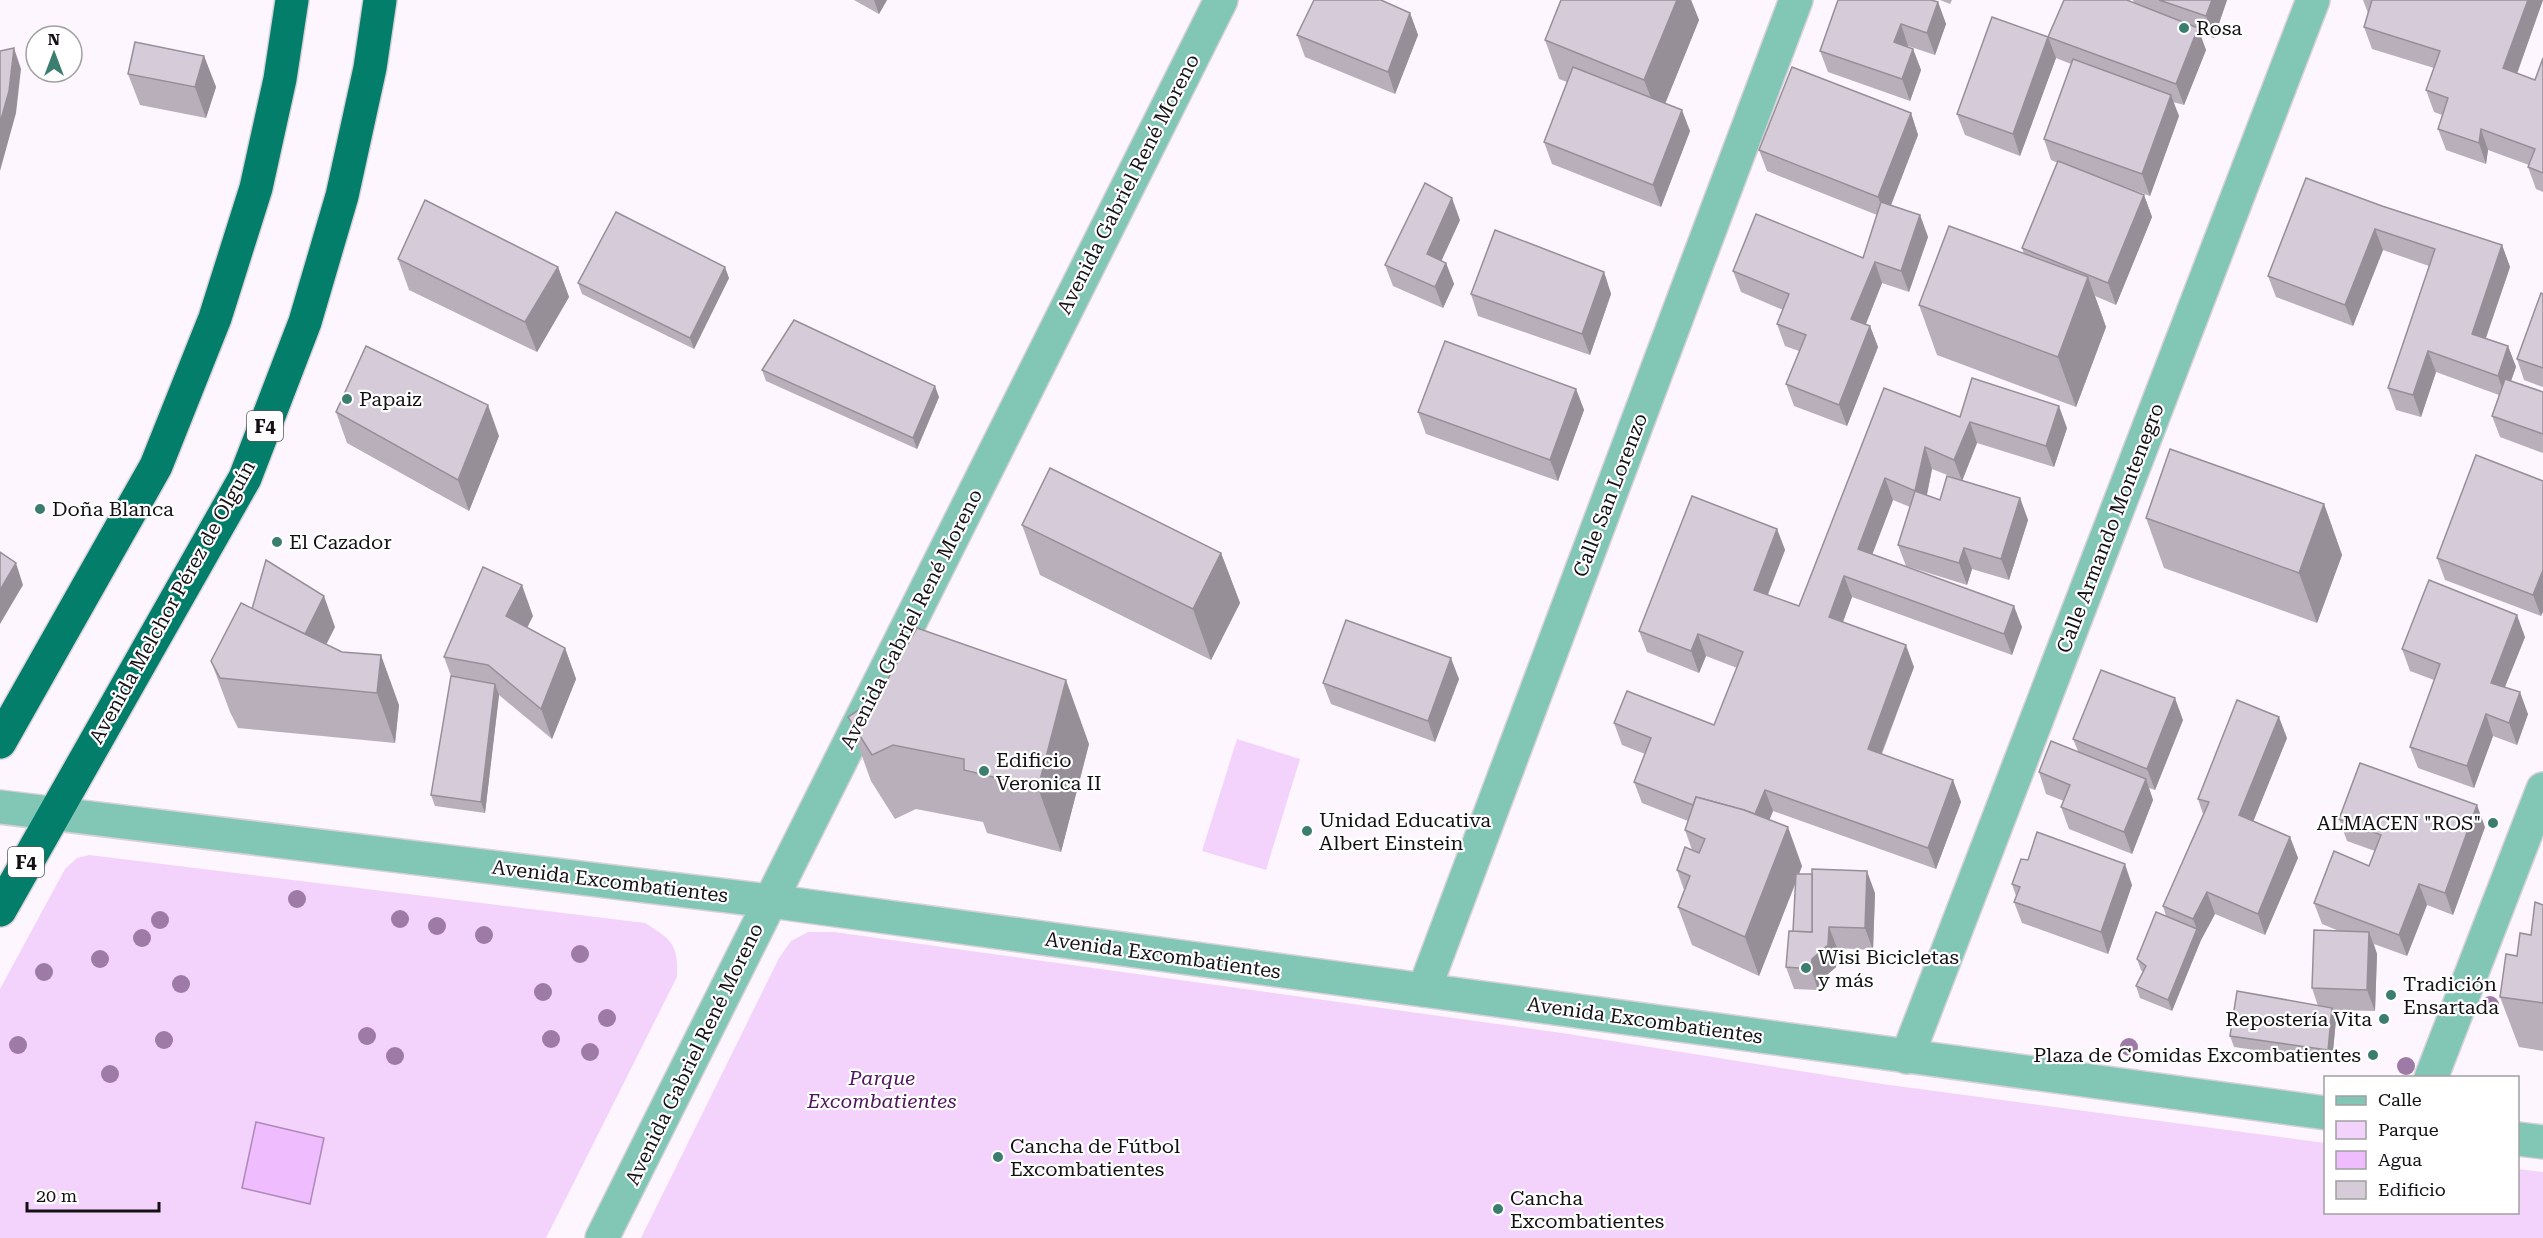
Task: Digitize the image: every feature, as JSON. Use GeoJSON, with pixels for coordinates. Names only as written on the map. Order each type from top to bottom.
{"type":"FeatureCollection","features":[{"type":"Feature","properties":{"kind":"highway"},"geometry":{"type":"LineString","coordinates":[[0,742],[156,466],[215,318],[256,188],[280,79],[292,0]]}},
{"type":"Feature","properties":{"kind":"highway","name":"Avenida Melchor Pérez de Olguín"},"geometry":{"type":"LineString","coordinates":[[0,910],[245,478],[305,322],[342,196],[370,68],[380,0]]}},
{"type":"Feature","properties":{"kind":"street","name":"Avenida Gabriel René Moreno"},"geometry":{"type":"LineString","coordinates":[[602,1238],[1221,0]]}},
{"type":"Feature","properties":{"kind":"street","name":"Calle San Lorenzo"},"geometry":{"type":"LineString","coordinates":[[1424,990],[1797,0]]}},
{"type":"Feature","properties":{"kind":"street","name":"Calle Armando Montenegro"},"geometry":{"type":"LineString","coordinates":[[1907,1057],[2313,0]]}},
{"type":"Feature","properties":{"kind":"street"},"geometry":{"type":"LineString","coordinates":[[2431,1076],[2543,789]]}},
{"type":"Feature","properties":{"kind":"street","name":"Avenida Excombatientes"},"geometry":{"type":"LineString","coordinates":[[0,807],[770,901],[2324,1113]]}},
{"type":"Feature","properties":{"kind":"street"},"geometry":{"type":"LineString","coordinates":[[2519,1139],[2543,1142]]}},
{"type":"Feature","properties":{"kind":"green space"},"geometry":{"type":"Polygon","coordinates":[[[1237,739],[1300,759],[1266,870],[1202,851],[1237,739]]]}},
{"type":"Feature","properties":{"kind":"green space"},"geometry":{"type":"Polygon","coordinates":[[[89,855],[645,923],[672,944],[676,957],[677,977],[546,1238],[0,1238],[0,989],[65,869],[77,858],[89,855]]]}},
{"type":"Feature","properties":{"kind":"green space","name":"Parque Excombatientes"},"geometry":{"type":"Polygon","coordinates":[[[808,932],[834,932],[1562,1033],[1882,1084],[2324,1143],[2324,1214],[2519,1214],[2519,1169],[2543,1172],[2543,1238],[641,1238],[779,958],[791,941],[808,932]]]}},
{"type":"Feature","properties":{"kind":"water"},"geometry":{"type":"Polygon","coordinates":[[[256,1122],[324,1138],[310,1204],[242,1188],[256,1122]]]}},
{"type":"Feature","properties":{"kind":"building"},"geometry":{"type":"Polygon","coordinates":[[[1314,0],[1381,0],[1410,13],[1388,72],[1297,35],[1314,0]]]}},
{"type":"Feature","properties":{"kind":"building"},"geometry":{"type":"Polygon","coordinates":[[[1561,0],[1677,0],[1644,80],[1545,40],[1561,0]]]}},
{"type":"Feature","properties":{"kind":"building"},"geometry":{"type":"Polygon","coordinates":[[[1838,0],[1931,0],[1938,2],[1927,33],[1901,24],[1894,42],[1913,49],[1902,79],[1820,51],[1838,0]]]}},
{"type":"Feature","properties":{"kind":"building"},"geometry":{"type":"Polygon","coordinates":[[[2064,0],[2127,0],[2198,28],[2176,84],[2048,37],[2064,0]]]}},
{"type":"Feature","properties":{"kind":"building"},"geometry":{"type":"Polygon","coordinates":[[[2159,0],[2212,0],[2206,16],[2159,0]]]}},
{"type":"Feature","properties":{"kind":"building"},"geometry":{"type":"Polygon","coordinates":[[[2372,0],[2528,0],[2503,68],[2535,80],[2543,58],[2543,173],[2528,167],[2535,149],[2481,129],[2479,143],[2438,129],[2448,98],[2426,90],[2440,51],[2364,27],[2372,0]]]}},
{"type":"Feature","properties":{"kind":"building"},"geometry":{"type":"Polygon","coordinates":[[[1992,17],[2048,37],[2013,134],[1957,114],[1992,17]]]}},
{"type":"Feature","properties":{"kind":"building"},"geometry":{"type":"Polygon","coordinates":[[[135,42],[204,56],[195,87],[128,74],[135,42]]]}},
{"type":"Feature","properties":{"kind":"building"},"geometry":{"type":"Polygon","coordinates":[[[14,48],[9,91],[0,123],[0,51],[14,48]]]}},
{"type":"Feature","properties":{"kind":"building"},"geometry":{"type":"Polygon","coordinates":[[[2073,59],[2171,95],[2142,174],[2044,139],[2073,59]]]}},
{"type":"Feature","properties":{"kind":"building"},"geometry":{"type":"Polygon","coordinates":[[[1573,67],[1682,110],[1653,185],[1544,142],[1573,67]]]}},
{"type":"Feature","properties":{"kind":"building"},"geometry":{"type":"Polygon","coordinates":[[[1792,67],[1911,113],[1878,197],[1759,150],[1792,67]]]}},
{"type":"Feature","properties":{"kind":"building"},"geometry":{"type":"Polygon","coordinates":[[[2058,161],[2144,195],[2108,283],[2022,248],[2058,161]]]}},
{"type":"Feature","properties":{"kind":"building"},"geometry":{"type":"Polygon","coordinates":[[[2306,178],[2382,206],[2502,245],[2472,334],[2508,346],[2498,376],[2428,351],[2413,395],[2388,388],[2435,249],[2375,229],[2345,305],[2268,276],[2306,178]]]}},
{"type":"Feature","properties":{"kind":"building"},"geometry":{"type":"Polygon","coordinates":[[[1425,183],[1452,198],[1427,254],[1446,263],[1435,287],[1385,265],[1425,183]]]}},
{"type":"Feature","properties":{"kind":"building"},"geometry":{"type":"Polygon","coordinates":[[[425,200],[558,267],[525,322],[398,259],[425,200]]]}},
{"type":"Feature","properties":{"kind":"building"},"geometry":{"type":"Polygon","coordinates":[[[1881,202],[1920,215],[1901,271],[1875,262],[1851,319],[1870,326],[1839,405],[1786,384],[1806,335],[1777,324],[1789,294],[1733,271],[1756,214],[1863,258],[1881,202]]]}},
{"type":"Feature","properties":{"kind":"building"},"geometry":{"type":"Polygon","coordinates":[[[616,212],[725,267],[690,338],[578,283],[616,212]]]}},
{"type":"Feature","properties":{"kind":"building"},"geometry":{"type":"Polygon","coordinates":[[[1949,226],[2088,277],[2058,357],[1919,305],[1949,226]]]}},
{"type":"Feature","properties":{"kind":"building"},"geometry":{"type":"Polygon","coordinates":[[[1495,230],[1604,272],[1582,334],[1471,294],[1495,230]]]}},
{"type":"Feature","properties":{"kind":"building"},"geometry":{"type":"Polygon","coordinates":[[[2541,293],[2543,294],[2543,368],[2517,359],[2541,293]]]}},
{"type":"Feature","properties":{"kind":"building"},"geometry":{"type":"Polygon","coordinates":[[[794,320],[935,386],[913,438],[762,370],[794,320]]]}},
{"type":"Feature","properties":{"kind":"building"},"geometry":{"type":"Polygon","coordinates":[[[1445,341],[1576,389],[1550,460],[1418,412],[1445,341]]]}},
{"type":"Feature","properties":{"kind":"building"},"geometry":{"type":"Polygon","coordinates":[[[366,346],[488,405],[458,480],[336,412],[366,346]]]}},
{"type":"Feature","properties":{"kind":"building"},"geometry":{"type":"Polygon","coordinates":[[[1972,378],[2059,406],[2046,446],[1970,422],[1954,460],[1925,447],[1915,491],[1885,478],[1858,549],[2014,606],[2004,634],[1844,576],[1829,617],[1906,645],[1868,749],[1953,780],[1928,848],[1765,790],[1755,814],[1696,797],[1693,805],[1634,782],[1651,738],[1614,723],[1627,691],[1714,725],[1743,652],[1698,634],[1691,651],[1639,631],[1692,496],[1777,529],[1754,590],[1799,606],[1884,388],[1960,417],[1972,378]]]}},
{"type":"Feature","properties":{"kind":"building"},"geometry":{"type":"Polygon","coordinates":[[[2505,379],[2543,392],[2543,434],[2492,416],[2505,379]]]}},
{"type":"Feature","properties":{"kind":"building"},"geometry":{"type":"Polygon","coordinates":[[[2170,449],[2324,504],[2299,573],[2146,518],[2170,449]]]}},
{"type":"Feature","properties":{"kind":"building"},"geometry":{"type":"Polygon","coordinates":[[[2476,455],[2543,481],[2543,570],[2533,595],[2437,558],[2476,455]]]}},
{"type":"Feature","properties":{"kind":"building"},"geometry":{"type":"Polygon","coordinates":[[[1050,468],[1221,553],[1193,609],[1022,525],[1050,468]]]}},
{"type":"Feature","properties":{"kind":"building"},"geometry":{"type":"Polygon","coordinates":[[[1947,476],[2020,498],[2001,559],[1964,548],[1959,563],[1898,545],[1915,491],[1940,500],[1947,476]]]}},
{"type":"Feature","properties":{"kind":"building"},"geometry":{"type":"Polygon","coordinates":[[[0,552],[16,563],[0,590],[0,552]]]}},
{"type":"Feature","properties":{"kind":"building"},"geometry":{"type":"Polygon","coordinates":[[[266,560],[324,596],[305,634],[252,609],[266,560]]]}},
{"type":"Feature","properties":{"kind":"building"},"geometry":{"type":"Polygon","coordinates":[[[483,567],[522,585],[506,616],[565,648],[541,709],[488,665],[444,657],[483,567]]]}},
{"type":"Feature","properties":{"kind":"building"},"geometry":{"type":"Polygon","coordinates":[[[2429,580],[2517,615],[2491,683],[2520,692],[2509,723],[2486,714],[2467,766],[2410,747],[2440,664],[2402,649],[2429,580]]]}},
{"type":"Feature","properties":{"kind":"building"},"geometry":{"type":"Polygon","coordinates":[[[241,603],[342,652],[381,655],[377,693],[220,678],[211,661],[241,603]]]}},
{"type":"Feature","properties":{"kind":"building"},"geometry":{"type":"Polygon","coordinates":[[[1346,620],[1451,658],[1428,721],[1323,683],[1346,620]]]}},
{"type":"Feature","properties":{"kind":"building"},"geometry":{"type":"Polygon","coordinates":[[[917,628],[1066,680],[1038,788],[964,770],[964,759],[893,745],[872,755],[848,717],[877,698],[917,628]]]}},
{"type":"Feature","properties":{"kind":"building"},"geometry":{"type":"Polygon","coordinates":[[[2101,670],[2175,698],[2147,769],[2073,739],[2101,670]]]}},
{"type":"Feature","properties":{"kind":"building"},"geometry":{"type":"Polygon","coordinates":[[[451,676],[495,684],[481,802],[431,795],[451,676]]]}},
{"type":"Feature","properties":{"kind":"building"},"geometry":{"type":"Polygon","coordinates":[[[2237,700],[2279,717],[2239,815],[2290,837],[2258,914],[2207,892],[2193,919],[2163,906],[2209,802],[2198,799],[2237,700]]]}},
{"type":"Feature","properties":{"kind":"building"},"geometry":{"type":"Polygon","coordinates":[[[2051,741],[2146,779],[2124,832],[2061,807],[2070,785],[2039,772],[2051,741]]]}},
{"type":"Feature","properties":{"kind":"building"},"geometry":{"type":"Polygon","coordinates":[[[2360,763],[2477,805],[2445,893],[2419,884],[2399,935],[2314,903],[2334,851],[2369,866],[2381,835],[2339,819],[2360,763]]]}},
{"type":"Feature","properties":{"kind":"building"},"geometry":{"type":"Polygon","coordinates":[[[1696,797],[1744,810],[1788,827],[1745,937],[1678,907],[1690,876],[1677,870],[1685,847],[1699,853],[1705,839],[1685,830],[1696,797]]]}},
{"type":"Feature","properties":{"kind":"building"},"geometry":{"type":"Polygon","coordinates":[[[2037,832],[2125,864],[2101,932],[2014,902],[2020,887],[2012,884],[2021,859],[2028,860],[2037,832]]]}},
{"type":"Feature","properties":{"kind":"building"},"geometry":{"type":"Polygon","coordinates":[[[1812,869],[1867,871],[1865,928],[1829,927],[1828,945],[1812,959],[1811,969],[1786,967],[1789,931],[1812,932],[1812,869]]]}},
{"type":"Feature","properties":{"kind":"building"},"geometry":{"type":"Polygon","coordinates":[[[1796,874],[1812,874],[1812,932],[1793,931],[1796,874]]]}},
{"type":"Feature","properties":{"kind":"building"},"geometry":{"type":"Polygon","coordinates":[[[2535,902],[2543,905],[2543,1003],[2500,997],[2506,954],[2517,956],[2520,933],[2531,935],[2535,902]]]}},
{"type":"Feature","properties":{"kind":"building"},"geometry":{"type":"Polygon","coordinates":[[[2156,912],[2197,929],[2168,1000],[2136,986],[2146,966],[2137,959],[2156,912]]]}},
{"type":"Feature","properties":{"kind":"building"},"geometry":{"type":"Polygon","coordinates":[[[2314,930],[2369,932],[2367,990],[2312,988],[2314,930]]]}},
{"type":"Feature","properties":{"kind":"building"},"geometry":{"type":"Polygon","coordinates":[[[2237,991],[2332,1008],[2328,1050],[2230,1036],[2237,991]]]}},
{"type":"Feature","properties":{"kind":"place","name":"Rosa"},"geometry":{"type":"Point","coordinates":[2184,28]}},
{"type":"Feature","properties":{"kind":"place","name":"Papaiz"},"geometry":{"type":"Point","coordinates":[347,399]}},
{"type":"Feature","properties":{"kind":"place","name":"Doña Blanca"},"geometry":{"type":"Point","coordinates":[40,509]}},
{"type":"Feature","properties":{"kind":"place","name":"El Cazador"},"geometry":{"type":"Point","coordinates":[277,542]}},
{"type":"Feature","properties":{"kind":"place","name":"Edificio Veronica II"},"geometry":{"type":"Point","coordinates":[984,771]}},
{"type":"Feature","properties":{"kind":"place","name":"ALMACEN \"ROS\""},"geometry":{"type":"Point","coordinates":[2493,823]}},
{"type":"Feature","properties":{"kind":"place","name":"Unidad Educativa Albert Einstein"},"geometry":{"type":"Point","coordinates":[1307,831]}},
{"type":"Feature","properties":{"kind":"place","name":"Wisi Bicicletas y más"},"geometry":{"type":"Point","coordinates":[1806,968]}},
{"type":"Feature","properties":{"kind":"place","name":"Tradición Ensartada"},"geometry":{"type":"Point","coordinates":[2391,995]}},
{"type":"Feature","properties":{"kind":"place","name":"Repostería Vita"},"geometry":{"type":"Point","coordinates":[2384,1019]}},
{"type":"Feature","properties":{"kind":"place","name":"Plaza de Comidas Excombatientes"},"geometry":{"type":"Point","coordinates":[2373,1055]}},
{"type":"Feature","properties":{"kind":"place","name":"Cancha de Fútbol Excombatientes"},"geometry":{"type":"Point","coordinates":[998,1157]}},
{"type":"Feature","properties":{"kind":"place","name":"Cancha Excombatientes"},"geometry":{"type":"Point","coordinates":[1498,1209]}}]}
